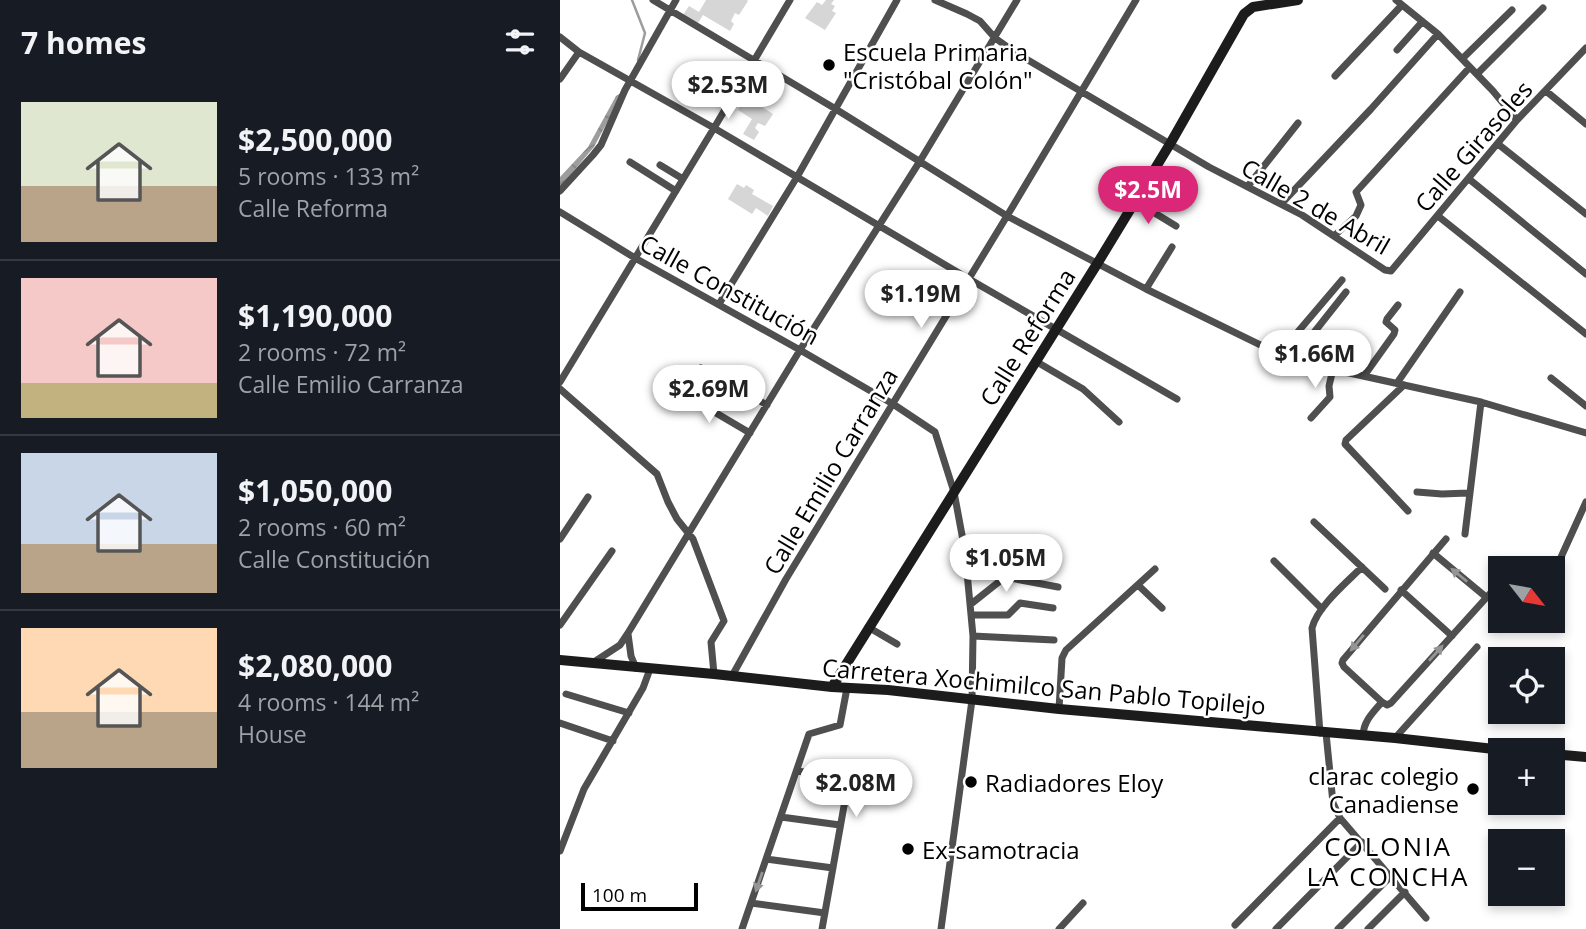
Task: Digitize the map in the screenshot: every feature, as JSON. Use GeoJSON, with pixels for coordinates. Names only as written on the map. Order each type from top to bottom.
{"type":"FeatureCollection","features":[{"type":"Feature","properties":{"kind":"main road"},"geometry":{"type":"LineString","coordinates":[[1241,0],[1253,7],[1298,0]]}},
{"type":"Feature","properties":{"kind":"main road","name":"Calle Reforma"},"geometry":{"type":"LineString","coordinates":[[832,687],[1097,264],[1170,144],[1244,14],[1253,7]]}},
{"type":"Feature","properties":{"kind":"main road","name":"Carretera Xochimilco San Pablo Topilejo"},"geometry":{"type":"LineString","coordinates":[[560,660],[1488,748]]}},
{"type":"Feature","properties":{"kind":"main road"},"geometry":{"type":"LineString","coordinates":[[1565,754],[1584,755]]}},
{"type":"Feature","properties":{"kind":"street"},"geometry":{"type":"LineString","coordinates":[[653,0],[1007,216],[1146,289],[1279,354],[1333,369],[1481,402],[1586,433]]}},
{"type":"Feature","properties":{"kind":"street"},"geometry":{"type":"LineString","coordinates":[[560,191],[601,145],[625,90],[676,0]]}},
{"type":"Feature","properties":{"kind":"street"},"geometry":{"type":"LineString","coordinates":[[719,304],[797,177],[897,0]]}},
{"type":"Feature","properties":{"kind":"street","name":"Calle 2 de Abril"},"geometry":{"type":"LineString","coordinates":[[935,0],[980,21],[995,38],[1016,53],[1209,167],[1302,215],[1385,270],[1391,271]]}},
{"type":"Feature","properties":{"kind":"street"},"geometry":{"type":"LineString","coordinates":[[594,662],[620,645],[628,633],[1017,0]]}},
{"type":"Feature","properties":{"kind":"street","name":"Calle Emilio Carranza"},"geometry":{"type":"LineString","coordinates":[[732,676],[786,579],[1136,0]]}},
{"type":"Feature","properties":{"kind":"street"},"geometry":{"type":"LineString","coordinates":[[560,382],[684,179],[788,1]]}},
{"type":"Feature","properties":{"kind":"street"},"geometry":{"type":"LineString","coordinates":[[1335,76],[1399,3],[1438,34],[1517,120]]}},
{"type":"Feature","properties":{"kind":"street"},"geometry":{"type":"LineString","coordinates":[[1477,74],[1543,8]]}},
{"type":"Feature","properties":{"kind":"street"},"geometry":{"type":"LineString","coordinates":[[1462,59],[1512,10]]}},
{"type":"Feature","properties":{"kind":"street"},"geometry":{"type":"LineString","coordinates":[[1397,50],[1422,22]]}},
{"type":"Feature","properties":{"kind":"street"},"geometry":{"type":"LineString","coordinates":[[1281,204],[1438,34]]}},
{"type":"Feature","properties":{"kind":"street"},"geometry":{"type":"LineString","coordinates":[[560,37],[579,52],[1177,399]]}},
{"type":"Feature","properties":{"kind":"street","name":"Calle Girasoles"},"geometry":{"type":"LineString","coordinates":[[1391,271],[1517,120],[1586,48]]}},
{"type":"Feature","properties":{"kind":"street"},"geometry":{"type":"LineString","coordinates":[[560,79],[579,52]]}},
{"type":"Feature","properties":{"kind":"street"},"geometry":{"type":"LineString","coordinates":[[1578,57],[1586,64]]}},
{"type":"Feature","properties":{"kind":"street"},"geometry":{"type":"LineString","coordinates":[[1335,235],[1356,216],[1361,205],[1356,192],[1470,67]]}},
{"type":"Feature","properties":{"kind":"street"},"geometry":{"type":"LineString","coordinates":[[1546,91],[1586,124]]}},
{"type":"Feature","properties":{"kind":"street"},"geometry":{"type":"LineString","coordinates":[[1248,186],[1298,123]]}},
{"type":"Feature","properties":{"kind":"street"},"geometry":{"type":"LineString","coordinates":[[1498,144],[1586,214]]}},
{"type":"Feature","properties":{"kind":"street"},"geometry":{"type":"LineString","coordinates":[[631,162],[676,191]]}},
{"type":"Feature","properties":{"kind":"street"},"geometry":{"type":"LineString","coordinates":[[660,165],[684,179]]}},
{"type":"Feature","properties":{"kind":"street"},"geometry":{"type":"LineString","coordinates":[[1469,179],[1586,274]]}},
{"type":"Feature","properties":{"kind":"street"},"geometry":{"type":"LineString","coordinates":[[1135,201],[1176,226]]}},
{"type":"Feature","properties":{"kind":"street","name":"Calle Constitución"},"geometry":{"type":"LineString","coordinates":[[560,212],[635,258],[893,404],[935,432],[954,492],[965,551],[973,636],[972,700],[941,929]]}},
{"type":"Feature","properties":{"kind":"street"},"geometry":{"type":"LineString","coordinates":[[1438,216],[1586,334]]}},
{"type":"Feature","properties":{"kind":"street"},"geometry":{"type":"LineString","coordinates":[[1146,289],[1172,247]]}},
{"type":"Feature","properties":{"kind":"street"},"geometry":{"type":"LineString","coordinates":[[1279,354],[1342,280]]}},
{"type":"Feature","properties":{"kind":"street"},"geometry":{"type":"LineString","coordinates":[[1293,359],[1346,292]]}},
{"type":"Feature","properties":{"kind":"street"},"geometry":{"type":"LineString","coordinates":[[1408,511],[1345,444],[1400,384],[1460,292]]}},
{"type":"Feature","properties":{"kind":"street"},"geometry":{"type":"LineString","coordinates":[[1364,376],[1394,334],[1395,330],[1387,319],[1398,305]]}},
{"type":"Feature","properties":{"kind":"street"},"geometry":{"type":"LineString","coordinates":[[1037,362],[1083,389],[1119,422]]}},
{"type":"Feature","properties":{"kind":"street"},"geometry":{"type":"LineString","coordinates":[[701,368],[767,405]]}},
{"type":"Feature","properties":{"kind":"street"},"geometry":{"type":"LineString","coordinates":[[1311,418],[1330,397],[1329,386],[1333,369]]}},
{"type":"Feature","properties":{"kind":"street"},"geometry":{"type":"LineString","coordinates":[[1551,379],[1586,406]]}},
{"type":"Feature","properties":{"kind":"street"},"geometry":{"type":"LineString","coordinates":[[560,389],[657,474],[668,502],[693,539],[724,621],[711,642],[714,674]]}},
{"type":"Feature","properties":{"kind":"street"},"geometry":{"type":"LineString","coordinates":[[682,393],[750,433]]}},
{"type":"Feature","properties":{"kind":"street"},"geometry":{"type":"LineString","coordinates":[[1465,534],[1481,402]]}},
{"type":"Feature","properties":{"kind":"street"},"geometry":{"type":"LineString","coordinates":[[1417,492],[1468,493]]}},
{"type":"Feature","properties":{"kind":"street"},"geometry":{"type":"LineString","coordinates":[[560,539],[589,497]]}},
{"type":"Feature","properties":{"kind":"street"},"geometry":{"type":"LineString","coordinates":[[1562,556],[1586,502]]}},
{"type":"Feature","properties":{"kind":"street"},"geometry":{"type":"LineString","coordinates":[[1314,522],[1385,589]]}},
{"type":"Feature","properties":{"kind":"street"},"geometry":{"type":"LineString","coordinates":[[1433,553],[1486,597],[1387,705],[1344,667],[1343,660],[1401,590],[1433,553],[1446,539]]}},
{"type":"Feature","properties":{"kind":"street"},"geometry":{"type":"LineString","coordinates":[[560,625],[612,551]]}},
{"type":"Feature","properties":{"kind":"street"},"geometry":{"type":"LineString","coordinates":[[971,604],[1005,577],[1020,561]]}},
{"type":"Feature","properties":{"kind":"street"},"geometry":{"type":"LineString","coordinates":[[1274,561],[1322,609]]}},
{"type":"Feature","properties":{"kind":"street"},"geometry":{"type":"LineString","coordinates":[[1362,567],[1322,609],[1312,628],[1333,803],[1340,818],[1426,918]]}},
{"type":"Feature","properties":{"kind":"street"},"geometry":{"type":"LineString","coordinates":[[1059,709],[1062,658],[1066,650],[1155,569]]}},
{"type":"Feature","properties":{"kind":"street"},"geometry":{"type":"LineString","coordinates":[[1005,577],[1058,587]]}},
{"type":"Feature","properties":{"kind":"street"},"geometry":{"type":"LineString","coordinates":[[1138,585],[1162,608]]}},
{"type":"Feature","properties":{"kind":"street"},"geometry":{"type":"LineString","coordinates":[[1401,590],[1452,636]]}},
{"type":"Feature","properties":{"kind":"street"},"geometry":{"type":"LineString","coordinates":[[971,615],[1008,615],[1020,603],[1053,608]]}},
{"type":"Feature","properties":{"kind":"street"},"geometry":{"type":"LineString","coordinates":[[868,627],[897,644]]}},
{"type":"Feature","properties":{"kind":"street"},"geometry":{"type":"LineString","coordinates":[[628,633],[631,656],[636,668]]}},
{"type":"Feature","properties":{"kind":"street"},"geometry":{"type":"LineString","coordinates":[[973,636],[1054,640]]}},
{"type":"Feature","properties":{"kind":"street"},"geometry":{"type":"LineString","coordinates":[[1395,738],[1478,647]]}},
{"type":"Feature","properties":{"kind":"street"},"geometry":{"type":"LineString","coordinates":[[560,851],[584,789],[643,688],[650,669]]}},
{"type":"Feature","properties":{"kind":"street"},"geometry":{"type":"LineString","coordinates":[[742,929],[809,734],[840,725],[847,688]]}},
{"type":"Feature","properties":{"kind":"street"},"geometry":{"type":"LineString","coordinates":[[565,694],[629,713]]}},
{"type":"Feature","properties":{"kind":"street"},"geometry":{"type":"LineString","coordinates":[[1363,736],[1367,721],[1382,702]]}},
{"type":"Feature","properties":{"kind":"street"},"geometry":{"type":"LineString","coordinates":[[560,723],[613,741]]}},
{"type":"Feature","properties":{"kind":"street"},"geometry":{"type":"LineString","coordinates":[[797,771],[849,778],[822,929]]}},
{"type":"Feature","properties":{"kind":"street"},"geometry":{"type":"LineString","coordinates":[[781,817],[840,825]]}},
{"type":"Feature","properties":{"kind":"street"},"geometry":{"type":"LineString","coordinates":[[1235,925],[1340,818]]}},
{"type":"Feature","properties":{"kind":"street"},"geometry":{"type":"LineString","coordinates":[[1276,929],[1362,842]]}},
{"type":"Feature","properties":{"kind":"street"},"geometry":{"type":"LineString","coordinates":[[766,859],[833,868]]}},
{"type":"Feature","properties":{"kind":"street"},"geometry":{"type":"LineString","coordinates":[[1338,929],[1391,876]]}},
{"type":"Feature","properties":{"kind":"street"},"geometry":{"type":"LineString","coordinates":[[1368,929],[1405,892]]}},
{"type":"Feature","properties":{"kind":"street"},"geometry":{"type":"LineString","coordinates":[[751,903],[825,913]]}},
{"type":"Feature","properties":{"kind":"street"},"geometry":{"type":"LineString","coordinates":[[1059,929],[1083,903]]}},
{"type":"Feature","properties":{"kind":"shaded area"},"geometry":{"type":"Polygon","coordinates":[[[706,0],[748,1],[739,15],[735,13],[730,31],[703,15],[698,23],[683,15],[689,6],[699,12],[706,0]]]}},
{"type":"Feature","properties":{"kind":"shaded area"},"geometry":{"type":"Polygon","coordinates":[[[826,0],[834,0],[831,4],[835,6],[832,11],[836,13],[825,30],[805,18],[817,2],[822,5],[826,0]]]}},
{"type":"Feature","properties":{"kind":"shaded area"},"geometry":{"type":"Polygon","coordinates":[[[746,97],[773,114],[765,126],[758,123],[755,128],[759,132],[754,140],[743,134],[752,119],[738,110],[746,97]]]}},
{"type":"Feature","properties":{"kind":"shaded area"},"geometry":{"type":"Polygon","coordinates":[[[737,184],[744,188],[746,185],[754,190],[752,194],[773,206],[768,216],[756,208],[752,214],[728,199],[737,184]]]}},
{"type":"Feature","properties":{"kind":"water"},"geometry":{"type":"Polygon","coordinates":[[[621,93],[594,147],[560,187],[560,177],[588,147],[616,96],[621,93]]]}},
{"type":"Feature","properties":{"kind":"waterway"},"geometry":{"type":"LineString","coordinates":[[632,0],[645,33],[638,60]]}},
{"type":"Feature","properties":{"kind":"place","name":"Escuela Primaria \"Cristóbal Colón\""},"geometry":{"type":"Point","coordinates":[829,65]}},
{"type":"Feature","properties":{"kind":"place","name":"Radiadores Eloy"},"geometry":{"type":"Point","coordinates":[971,782]}},
{"type":"Feature","properties":{"kind":"place","name":"clarac colegio Canadiense"},"geometry":{"type":"Point","coordinates":[1473,789]}},
{"type":"Feature","properties":{"kind":"place","name":"Ex-samotracia"},"geometry":{"type":"Point","coordinates":[908,849]}},
{"type":"Feature","properties":{"kind":"district","name":"COLONIA LA CONCHA"},"geometry":{"type":"Point","coordinates":[1388,861]}}]}
